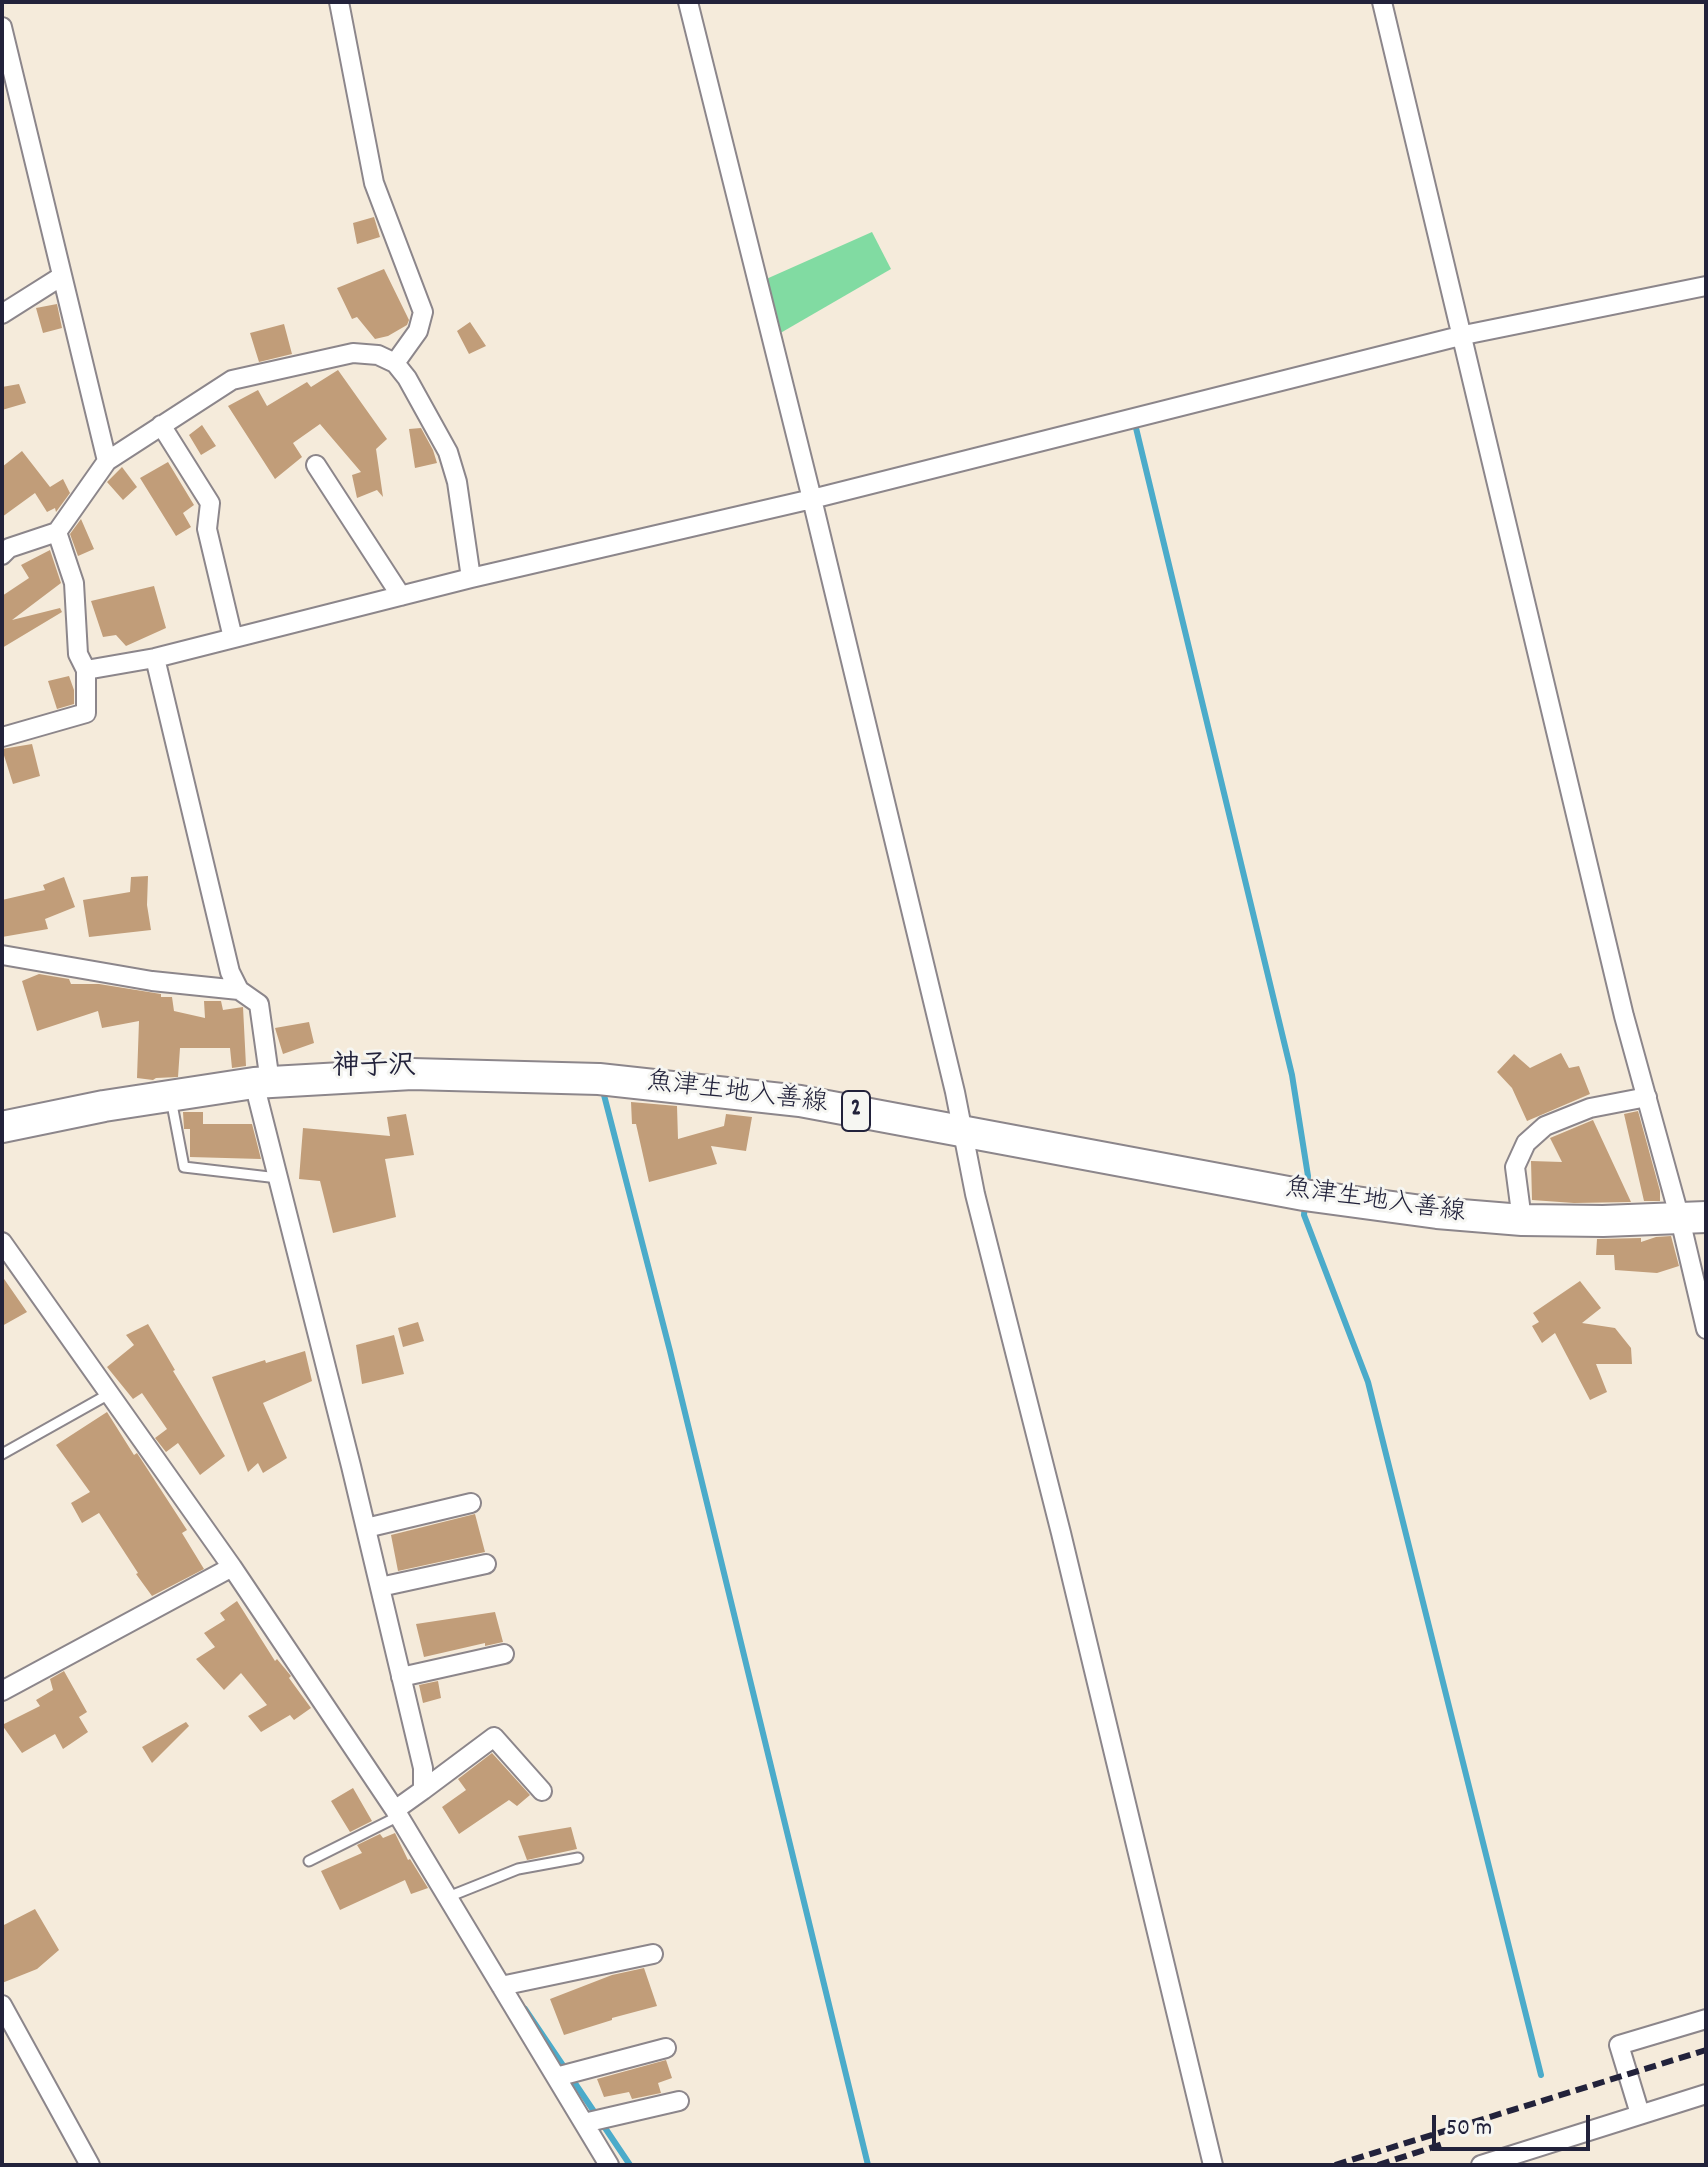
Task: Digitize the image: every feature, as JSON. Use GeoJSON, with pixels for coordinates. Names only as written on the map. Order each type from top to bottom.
{"type":"FeatureCollection","features":[{"type":"Feature","properties":{"kind":"main road","name":"魚津生地入善線"},"geometry":{"type":"LineString","coordinates":[[2,1127],[44,1117],[262,1082],[412,1074],[599,1079],[800,1101],[1304,1195],[1437,1213],[1522,1220],[1693,1218]]}},
{"type":"Feature","properties":{"kind":"street"},"geometry":{"type":"LineString","coordinates":[[339,2],[374,183],[423,312],[418,331],[395,363]]}},
{"type":"Feature","properties":{"kind":"street"},"geometry":{"type":"LineString","coordinates":[[688,2],[812,499],[955,1092],[960,1129],[1213,2165]]}},
{"type":"Feature","properties":{"kind":"street"},"geometry":{"type":"LineString","coordinates":[[1382,2],[1464,335],[1624,1016],[1647,1097],[1693,1218],[1706,1329]]}},
{"type":"Feature","properties":{"kind":"street"},"geometry":{"type":"LineString","coordinates":[[2,27],[107,461]]}},
{"type":"Feature","properties":{"kind":"street"},"geometry":{"type":"LineString","coordinates":[[2,314],[62,276]]}},
{"type":"Feature","properties":{"kind":"street"},"geometry":{"type":"LineString","coordinates":[[86,670],[155,658],[471,578],[812,499],[1464,335],[1706,286]]}},
{"type":"Feature","properties":{"kind":"street"},"geometry":{"type":"LineString","coordinates":[[2,555],[9,548],[57,532],[107,461],[232,380],[353,353],[378,355],[395,363],[407,378],[448,452],[457,482],[471,578]]}},
{"type":"Feature","properties":{"kind":"street"},"geometry":{"type":"LineString","coordinates":[[161,425],[210,503],[207,529],[233,638]]}},
{"type":"Feature","properties":{"kind":"street"},"geometry":{"type":"LineString","coordinates":[[316,465],[401,596]]}},
{"type":"Feature","properties":{"kind":"street"},"geometry":{"type":"LineString","coordinates":[[2,737],[86,713],[86,670],[78,654],[74,583],[57,532]]}},
{"type":"Feature","properties":{"kind":"street"},"geometry":{"type":"LineString","coordinates":[[155,658],[230,972],[239,990],[259,1004],[262,1082],[278,1178],[423,1768],[423,1790]]}},
{"type":"Feature","properties":{"kind":"street"},"geometry":{"type":"LineString","coordinates":[[2,955],[152,981],[239,990]]}},
{"type":"Feature","properties":{"kind":"street"},"geometry":{"type":"LineString","coordinates":[[1522,1220],[1515,1167],[1526,1143],[1545,1126],[1590,1108],[1647,1097]]}},
{"type":"Feature","properties":{"kind":"street"},"geometry":{"type":"LineString","coordinates":[[2,1242],[232,1567],[397,1813],[609,2165]]}},
{"type":"Feature","properties":{"kind":"street"},"geometry":{"type":"LineString","coordinates":[[366,1528],[471,1503]]}},
{"type":"Feature","properties":{"kind":"street"},"geometry":{"type":"LineString","coordinates":[[380,1587],[486,1564]]}},
{"type":"Feature","properties":{"kind":"street"},"geometry":{"type":"LineString","coordinates":[[2,1691],[232,1567]]}},
{"type":"Feature","properties":{"kind":"street"},"geometry":{"type":"LineString","coordinates":[[401,1677],[504,1654]]}},
{"type":"Feature","properties":{"kind":"street"},"geometry":{"type":"LineString","coordinates":[[397,1813],[494,1737],[542,1791]]}},
{"type":"Feature","properties":{"kind":"street"},"geometry":{"type":"LineString","coordinates":[[501,1986],[653,1954]]}},
{"type":"Feature","properties":{"kind":"street"},"geometry":{"type":"LineString","coordinates":[[2,2005],[90,2165]]}},
{"type":"Feature","properties":{"kind":"street"},"geometry":{"type":"LineString","coordinates":[[1640,2114],[1619,2045],[1706,2019]]}},
{"type":"Feature","properties":{"kind":"street"},"geometry":{"type":"LineString","coordinates":[[556,2077],[666,2048]]}},
{"type":"Feature","properties":{"kind":"street"},"geometry":{"type":"LineString","coordinates":[[1481,2165],[1706,2094]]}},
{"type":"Feature","properties":{"kind":"street"},"geometry":{"type":"LineString","coordinates":[[584,2123],[679,2101]]}},
{"type":"Feature","properties":{"kind":"lane"},"geometry":{"type":"LineString","coordinates":[[171,1096],[184,1167],[278,1178]]}},
{"type":"Feature","properties":{"kind":"lane"},"geometry":{"type":"LineString","coordinates":[[2,1454],[109,1394]]}},
{"type":"Feature","properties":{"kind":"lane"},"geometry":{"type":"LineString","coordinates":[[309,1861],[397,1813]]}},
{"type":"Feature","properties":{"kind":"lane"},"geometry":{"type":"LineString","coordinates":[[448,1897],[518,1869],[578,1858]]}},
{"type":"Feature","properties":{"kind":"green space"},"geometry":{"type":"Polygon","coordinates":[[[872,232],[891,269],[777,335],[764,280],[872,232]]]}},
{"type":"Feature","properties":{"kind":"building"},"geometry":{"type":"Polygon","coordinates":[[[374,217],[380,237],[357,244],[353,223],[374,217]]]}},
{"type":"Feature","properties":{"kind":"building"},"geometry":{"type":"Polygon","coordinates":[[[384,269],[409,320],[407,325],[388,336],[375,339],[357,317],[352,319],[337,288],[384,269]]]}},
{"type":"Feature","properties":{"kind":"building"},"geometry":{"type":"Polygon","coordinates":[[[57,304],[62,328],[43,333],[36,308],[57,304]]]}},
{"type":"Feature","properties":{"kind":"building"},"geometry":{"type":"Polygon","coordinates":[[[470,322],[486,346],[469,354],[457,331],[470,322]]]}},
{"type":"Feature","properties":{"kind":"building"},"geometry":{"type":"Polygon","coordinates":[[[284,324],[292,354],[259,362],[250,333],[284,324]]]}},
{"type":"Feature","properties":{"kind":"building"},"geometry":{"type":"Polygon","coordinates":[[[338,370],[387,439],[376,449],[383,497],[377,490],[357,498],[352,475],[361,472],[320,424],[293,443],[302,457],[275,479],[228,406],[258,390],[267,406],[307,382],[311,387],[338,370]]]}},
{"type":"Feature","properties":{"kind":"building"},"geometry":{"type":"Polygon","coordinates":[[[19,384],[26,403],[2,410],[2,387],[19,384]]]}},
{"type":"Feature","properties":{"kind":"building"},"geometry":{"type":"Polygon","coordinates":[[[202,425],[216,446],[201,455],[189,435],[202,425]]]}},
{"type":"Feature","properties":{"kind":"building"},"geometry":{"type":"Polygon","coordinates":[[[421,428],[437,463],[415,468],[409,429],[421,428]]]}},
{"type":"Feature","properties":{"kind":"building"},"geometry":{"type":"Polygon","coordinates":[[[22,451],[50,487],[63,479],[70,493],[56,512],[55,508],[47,512],[35,493],[2,517],[2,467],[22,451]]]}},
{"type":"Feature","properties":{"kind":"building"},"geometry":{"type":"Polygon","coordinates":[[[168,462],[194,505],[183,513],[191,527],[176,536],[140,478],[168,462]]]}},
{"type":"Feature","properties":{"kind":"building"},"geometry":{"type":"Polygon","coordinates":[[[122,467],[137,487],[123,500],[107,482],[122,467]]]}},
{"type":"Feature","properties":{"kind":"building"},"geometry":{"type":"Polygon","coordinates":[[[81,519],[94,549],[78,556],[70,534],[81,519]]]}},
{"type":"Feature","properties":{"kind":"building"},"geometry":{"type":"Polygon","coordinates":[[[50,550],[61,583],[12,620],[60,608],[62,612],[2,648],[2,596],[29,578],[21,565],[50,550]]]}},
{"type":"Feature","properties":{"kind":"building"},"geometry":{"type":"Polygon","coordinates":[[[154,586],[166,628],[126,646],[116,635],[103,637],[91,601],[154,586]]]}},
{"type":"Feature","properties":{"kind":"building"},"geometry":{"type":"Polygon","coordinates":[[[69,676],[74,690],[74,704],[57,709],[48,681],[69,676]]]}},
{"type":"Feature","properties":{"kind":"building"},"geometry":{"type":"Polygon","coordinates":[[[32,744],[40,776],[13,784],[2,749],[32,744]]]}},
{"type":"Feature","properties":{"kind":"building"},"geometry":{"type":"Polygon","coordinates":[[[148,876],[147,905],[151,930],[89,937],[83,900],[130,892],[131,877],[148,876]]]}},
{"type":"Feature","properties":{"kind":"building"},"geometry":{"type":"Polygon","coordinates":[[[64,877],[75,907],[45,919],[48,929],[2,937],[2,900],[45,890],[43,885],[64,877]]]}},
{"type":"Feature","properties":{"kind":"building"},"geometry":{"type":"Polygon","coordinates":[[[39,974],[69,979],[71,984],[99,984],[161,994],[161,997],[172,997],[174,1011],[205,1018],[204,1001],[221,1001],[223,1010],[243,1007],[246,1066],[232,1068],[230,1048],[180,1048],[178,1077],[137,1078],[139,1021],[102,1028],[98,1011],[37,1031],[22,981],[39,974]]]}},
{"type":"Feature","properties":{"kind":"building"},"geometry":{"type":"Polygon","coordinates":[[[309,1022],[314,1043],[283,1054],[275,1028],[309,1022]]]}},
{"type":"Feature","properties":{"kind":"building"},"geometry":{"type":"Polygon","coordinates":[[[1561,1053],[1569,1068],[1579,1066],[1590,1094],[1527,1121],[1512,1088],[1497,1072],[1514,1054],[1530,1068],[1561,1053]]]}},
{"type":"Feature","properties":{"kind":"building"},"geometry":{"type":"Polygon","coordinates":[[[631,1102],[677,1106],[678,1139],[724,1126],[726,1114],[752,1117],[746,1151],[711,1146],[717,1164],[649,1182],[636,1124],[632,1124],[631,1102]]]}},
{"type":"Feature","properties":{"kind":"building"},"geometry":{"type":"Polygon","coordinates":[[[1638,1111],[1660,1201],[1644,1201],[1624,1114],[1638,1111]]]}},
{"type":"Feature","properties":{"kind":"building"},"geometry":{"type":"Polygon","coordinates":[[[183,1112],[203,1112],[203,1124],[252,1124],[261,1159],[190,1157],[190,1129],[184,1129],[183,1112]]]}},
{"type":"Feature","properties":{"kind":"building"},"geometry":{"type":"Polygon","coordinates":[[[406,1114],[414,1155],[385,1159],[396,1217],[333,1233],[320,1181],[299,1179],[303,1128],[390,1136],[387,1117],[406,1114]]]}},
{"type":"Feature","properties":{"kind":"building"},"geometry":{"type":"Polygon","coordinates":[[[1593,1120],[1631,1202],[1532,1200],[1531,1161],[1562,1162],[1550,1138],[1593,1120]]]}},
{"type":"Feature","properties":{"kind":"building"},"geometry":{"type":"Polygon","coordinates":[[[1671,1236],[1679,1266],[1657,1273],[1615,1270],[1614,1255],[1596,1255],[1597,1239],[1641,1238],[1641,1242],[1671,1236]]]}},
{"type":"Feature","properties":{"kind":"building"},"geometry":{"type":"Polygon","coordinates":[[[2,1276],[27,1312],[2,1326],[2,1276]]]}},
{"type":"Feature","properties":{"kind":"building"},"geometry":{"type":"Polygon","coordinates":[[[1580,1281],[1601,1308],[1582,1323],[1615,1328],[1631,1348],[1632,1364],[1596,1364],[1607,1392],[1590,1400],[1555,1333],[1542,1343],[1532,1326],[1539,1322],[1533,1313],[1580,1281]]]}},
{"type":"Feature","properties":{"kind":"building"},"geometry":{"type":"Polygon","coordinates":[[[418,1322],[424,1341],[403,1347],[398,1328],[418,1322]]]}},
{"type":"Feature","properties":{"kind":"building"},"geometry":{"type":"Polygon","coordinates":[[[148,1324],[225,1456],[200,1475],[178,1443],[166,1452],[155,1438],[167,1429],[142,1393],[133,1399],[107,1367],[134,1345],[126,1335],[148,1324]]]}},
{"type":"Feature","properties":{"kind":"building"},"geometry":{"type":"Polygon","coordinates":[[[394,1335],[404,1374],[362,1384],[356,1345],[394,1335]]]}},
{"type":"Feature","properties":{"kind":"building"},"geometry":{"type":"Polygon","coordinates":[[[305,1351],[312,1381],[263,1403],[287,1458],[263,1473],[258,1463],[248,1472],[212,1377],[305,1351]]]}},
{"type":"Feature","properties":{"kind":"building"},"geometry":{"type":"Polygon","coordinates":[[[107,1412],[187,1530],[182,1533],[204,1569],[152,1596],[99,1513],[82,1523],[71,1503],[90,1492],[56,1445],[107,1412]]]}},
{"type":"Feature","properties":{"kind":"building"},"geometry":{"type":"Polygon","coordinates":[[[475,1514],[485,1552],[398,1571],[391,1535],[475,1514]]]}},
{"type":"Feature","properties":{"kind":"building"},"geometry":{"type":"Polygon","coordinates":[[[237,1601],[275,1661],[277,1659],[291,1676],[289,1678],[311,1708],[294,1720],[290,1715],[261,1732],[248,1716],[267,1705],[241,1673],[224,1690],[196,1659],[215,1647],[204,1633],[225,1620],[220,1613],[237,1601]]]}},
{"type":"Feature","properties":{"kind":"building"},"geometry":{"type":"Polygon","coordinates":[[[495,1612],[503,1642],[424,1657],[416,1624],[495,1612]]]}},
{"type":"Feature","properties":{"kind":"building"},"geometry":{"type":"Polygon","coordinates":[[[64,1671],[87,1712],[79,1717],[88,1732],[63,1749],[55,1734],[22,1753],[2,1725],[40,1706],[36,1700],[53,1690],[50,1679],[64,1671]]]}},
{"type":"Feature","properties":{"kind":"building"},"geometry":{"type":"Polygon","coordinates":[[[438,1681],[441,1698],[423,1703],[419,1685],[438,1681]]]}},
{"type":"Feature","properties":{"kind":"building"},"geometry":{"type":"Polygon","coordinates":[[[186,1722],[189,1726],[152,1763],[142,1747],[186,1722]]]}},
{"type":"Feature","properties":{"kind":"building"},"geometry":{"type":"Polygon","coordinates":[[[492,1753],[530,1795],[517,1806],[509,1800],[459,1834],[442,1807],[466,1790],[458,1779],[492,1753]]]}},
{"type":"Feature","properties":{"kind":"building"},"geometry":{"type":"Polygon","coordinates":[[[353,1788],[372,1821],[350,1832],[331,1801],[353,1788]]]}},
{"type":"Feature","properties":{"kind":"building"},"geometry":{"type":"Polygon","coordinates":[[[571,1827],[577,1849],[527,1860],[518,1836],[571,1827]]]}},
{"type":"Feature","properties":{"kind":"building"},"geometry":{"type":"Polygon","coordinates":[[[395,1833],[408,1860],[428,1888],[411,1894],[405,1880],[340,1910],[321,1871],[362,1853],[357,1845],[380,1834],[383,1838],[395,1833]]]}},
{"type":"Feature","properties":{"kind":"building"},"geometry":{"type":"Polygon","coordinates":[[[35,1909],[59,1950],[37,1969],[2,1983],[2,1926],[35,1909]]]}},
{"type":"Feature","properties":{"kind":"building"},"geometry":{"type":"Polygon","coordinates":[[[644,1968],[657,2006],[564,2035],[550,1999],[612,1975],[644,1968]]]}},
{"type":"Feature","properties":{"kind":"building"},"geometry":{"type":"Polygon","coordinates":[[[666,2060],[672,2078],[658,2083],[661,2093],[632,2099],[629,2092],[604,2097],[597,2079],[666,2060]]]}},
{"type":"Feature","properties":{"kind":"waterway"},"geometry":{"type":"LineString","coordinates":[[1136,428],[1292,1075],[1308,1176],[1307,1188]]}},
{"type":"Feature","properties":{"kind":"waterway"},"geometry":{"type":"LineString","coordinates":[[604,1095],[670,1351],[868,2165]]}},
{"type":"Feature","properties":{"kind":"waterway"},"geometry":{"type":"LineString","coordinates":[[1305,1204],[1304,1215],[1368,1382],[1541,2075]]}},
{"type":"Feature","properties":{"kind":"waterway"},"geometry":{"type":"LineString","coordinates":[[525,2009],[630,2165]]}},
{"type":"Feature","properties":{"kind":"railway"},"geometry":{"type":"LineString","coordinates":[[1335,2165],[1706,2050]]}},
{"type":"Feature","properties":{"kind":"railway"},"geometry":{"type":"LineString","coordinates":[[1378,2165],[1443,2144]]}},
{"type":"Feature","properties":{"kind":"district","name":"神子沢"},"geometry":{"type":"Point","coordinates":[374,1069]}}]}
